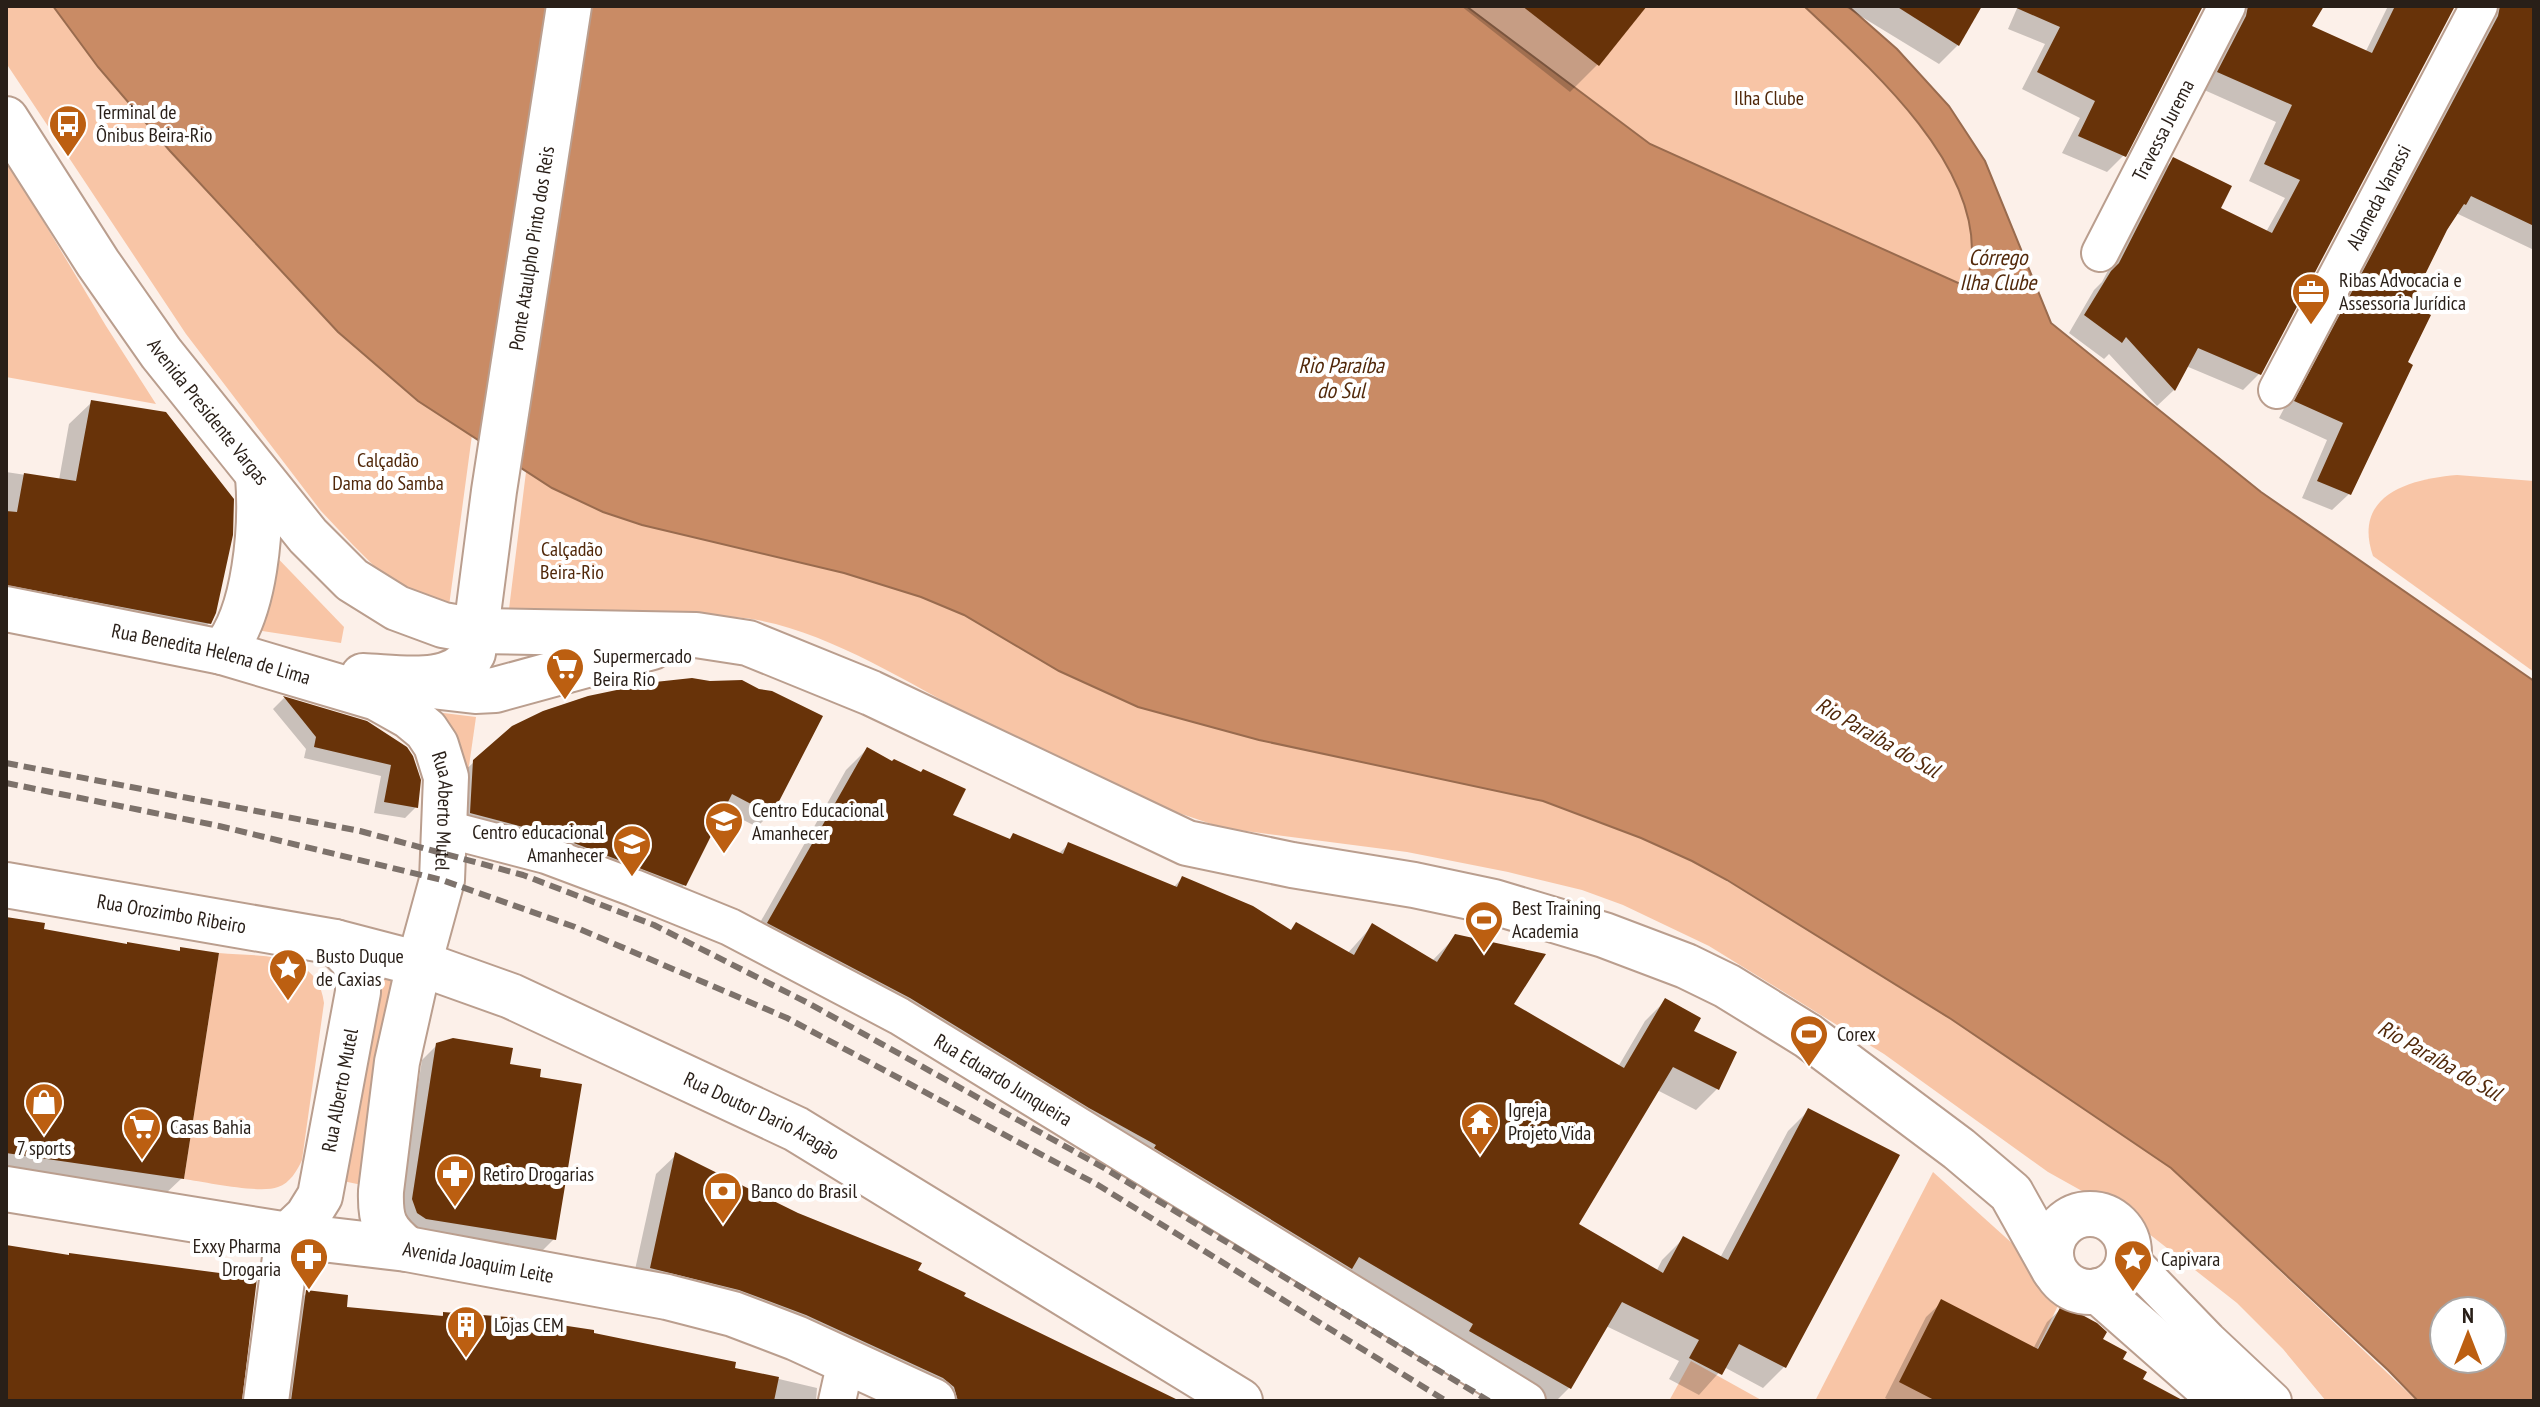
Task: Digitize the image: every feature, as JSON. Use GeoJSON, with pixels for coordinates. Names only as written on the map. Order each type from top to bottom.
{"type":"FeatureCollection","features":[{"type":"Feature","properties":{"kind":"street","name":"Ponte Ataulpho Pinto dos Reis"},"geometry":{"type":"LineString","coordinates":[[363,676],[412,678],[450,673],[466,665],[470,659],[569,6]]}},
{"type":"Feature","properties":{"kind":"street","name":"Travessa Jurema"},"geometry":{"type":"LineString","coordinates":[[2100,253],[2227,6]]}},
{"type":"Feature","properties":{"kind":"street","name":"Alameda Vanassi"},"geometry":{"type":"LineString","coordinates":[[2277,390],[2479,6]]}},
{"type":"Feature","properties":{"kind":"street","name":"Avenida Presidente Vargas"},"geometry":{"type":"LineString","coordinates":[[9,126],[161,353],[258,476],[308,536],[352,580],[397,608],[443,625],[478,611],[748,643],[994,750],[1187,843],[1494,902],[1604,935],[1686,966],[1767,1008],[1914,1113],[2011,1193]]}},
{"type":"Feature","properties":{"kind":"street"},"geometry":{"type":"LineString","coordinates":[[222,652],[242,623],[260,524],[258,476]]}},
{"type":"Feature","properties":{"kind":"street","name":"Rua Benedita Helena de Lima"},"geometry":{"type":"LineString","coordinates":[[6,609],[222,652],[272,665],[377,698],[409,716]]}},
{"type":"Feature","properties":{"kind":"street"},"geometry":{"type":"LineString","coordinates":[[272,665],[447,689],[495,690],[696,635]]}},
{"type":"Feature","properties":{"kind":"street","name":"Rua Aberto Mutel"},"geometry":{"type":"LineString","coordinates":[[409,716],[426,730],[436,745],[443,761],[447,791],[442,880],[419,964]]}},
{"type":"Feature","properties":{"kind":"street","name":"Rua Eduardo Junqueira"},"geometry":{"type":"LineString","coordinates":[[446,829],[546,855],[730,927],[899,1016],[1527,1401]]}},
{"type":"Feature","properties":{"kind":"street","name":"Rua Orozimbo Ribeiro"},"geometry":{"type":"LineString","coordinates":[[6,885],[335,942]]}},
{"type":"Feature","properties":{"kind":"street","name":"Rua Doutor Dario Aragão"},"geometry":{"type":"LineString","coordinates":[[335,942],[419,964],[511,996],[796,1129],[1240,1401]]}},
{"type":"Feature","properties":{"kind":"street","name":"Rua Alberto Mutel"},"geometry":{"type":"LineString","coordinates":[[288,1235],[307,1217],[320,1196],[354,1016],[357,969],[348,953],[335,942]]}},
{"type":"Feature","properties":{"kind":"street"},"geometry":{"type":"LineString","coordinates":[[407,1249],[387,1230],[381,1200],[395,1073],[419,964]]}},
{"type":"Feature","properties":{"kind":"street","name":"Avenida Joaquim Leite"},"geometry":{"type":"LineString","coordinates":[[6,1189],[288,1235],[407,1249],[667,1297],[720,1310],[796,1338],[842,1381],[933,1401]]}},
{"type":"Feature","properties":{"kind":"street"},"geometry":{"type":"LineString","coordinates":[[2011,1193],[2100,1216],[2119,1228],[2127,1242],[2128,1257],[2119,1279],[2109,1287],[2110,1302]]}},
{"type":"Feature","properties":{"kind":"street"},"geometry":{"type":"LineString","coordinates":[[2011,1193],[2062,1280],[2072,1288],[2110,1302],[2223,1401]]}},
{"type":"Feature","properties":{"kind":"street"},"geometry":{"type":"LineString","coordinates":[[2054,1270],[2051,1250],[2061,1227],[2077,1217],[2100,1216]]}},
{"type":"Feature","properties":{"kind":"street"},"geometry":{"type":"LineString","coordinates":[[266,1401],[288,1235]]}},
{"type":"Feature","properties":{"kind":"street"},"geometry":{"type":"LineString","coordinates":[[2128,1257],[2208,1340],[2273,1401]]}},
{"type":"Feature","properties":{"kind":"green space","name":"Calçadão Dama do Samba"},"geometry":{"type":"Polygon","coordinates":[[[6,6],[53,6],[98,67],[170,151],[338,332],[418,401],[472,435],[449,606],[401,585],[377,569],[353,545],[321,511],[186,334],[6,63],[6,6]]]}},
{"type":"Feature","properties":{"kind":"green space","name":"Ilha Clube"},"geometry":{"type":"Polygon","coordinates":[[[1466,6],[1804,6],[1885,85],[1936,148],[1955,181],[1967,216],[1972,251],[1967,288],[1650,144],[1466,6]]]}},
{"type":"Feature","properties":{"kind":"green space"},"geometry":{"type":"Polygon","coordinates":[[[6,159],[106,326],[156,404],[6,377],[6,159]]]}},
{"type":"Feature","properties":{"kind":"green space","name":"Calçadão Beira-Rio"},"geometry":{"type":"Polygon","coordinates":[[[526,472],[578,501],[642,525],[844,573],[921,597],[964,615],[1059,671],[1138,707],[1259,740],[1543,801],[1692,861],[1776,909],[1943,1013],[2171,1168],[2417,1401],[2326,1401],[2283,1349],[2237,1303],[2125,1215],[2048,1172],[1884,1054],[1709,946],[1623,905],[1582,890],[1407,852],[1223,828],[1167,809],[974,717],[826,641],[764,621],[733,617],[508,617],[526,472]]]}},
{"type":"Feature","properties":{"kind":"green space"},"geometry":{"type":"Polygon","coordinates":[[[2457,475],[2534,481],[2534,672],[2373,556],[2369,535],[2371,518],[2389,494],[2421,481],[2457,475]]]}},
{"type":"Feature","properties":{"kind":"green space"},"geometry":{"type":"Polygon","coordinates":[[[266,546],[344,627],[341,643],[249,629],[266,546]]]}},
{"type":"Feature","properties":{"kind":"green space"},"geometry":{"type":"Polygon","coordinates":[[[419,710],[476,717],[466,787],[419,710]]]}},
{"type":"Feature","properties":{"kind":"green space"},"geometry":{"type":"Polygon","coordinates":[[[219,953],[269,957],[299,965],[311,973],[324,1003],[302,1160],[290,1180],[270,1189],[184,1179],[219,953]]]}},
{"type":"Feature","properties":{"kind":"green space"},"geometry":{"type":"Polygon","coordinates":[[[372,974],[397,978],[362,1185],[338,1180],[372,974]]]}},
{"type":"Feature","properties":{"kind":"green space"},"geometry":{"type":"Polygon","coordinates":[[[1933,1172],[2065,1291],[2012,1401],[1815,1401],[1933,1172]]]}},
{"type":"Feature","properties":{"kind":"green space"},"geometry":{"type":"Polygon","coordinates":[[[1691,1361],[1763,1401],[1669,1401],[1691,1361]]]}},
{"type":"Feature","properties":{"kind":"water","name":"Rio Paraíba do Sul"},"geometry":{"type":"Polygon","coordinates":[[[53,6],[1466,6],[1650,144],[1967,287],[1972,250],[1967,215],[1955,181],[1936,147],[1885,85],[1804,6],[1848,6],[1897,49],[1949,106],[1985,161],[2051,323],[2261,492],[2534,681],[2534,1401],[2418,1401],[2171,1168],[1951,1019],[1692,861],[1543,801],[1259,740],[1138,707],[1059,671],[964,615],[921,597],[844,573],[642,525],[603,512],[552,488],[418,401],[338,332],[170,151],[98,67],[53,6]]]}},
{"type":"Feature","properties":{"kind":"building"},"geometry":{"type":"Polygon","coordinates":[[[1522,6],[1647,6],[1599,66],[1522,6]]]}},
{"type":"Feature","properties":{"kind":"building"},"geometry":{"type":"Polygon","coordinates":[[[1896,6],[1982,6],[1959,46],[1896,6]]]}},
{"type":"Feature","properties":{"kind":"building"},"geometry":{"type":"Polygon","coordinates":[[[2012,6],[2203,6],[2126,157],[2078,136],[2095,101],[2037,72],[2060,27],[2012,6]]]}},
{"type":"Feature","properties":{"kind":"building"},"geometry":{"type":"Polygon","coordinates":[[[2248,6],[2324,6],[2312,26],[2372,53],[2395,6],[2455,6],[2261,375],[2198,348],[2175,391],[2126,337],[2122,343],[2084,315],[2119,263],[2173,157],[2232,186],[2221,208],[2272,233],[2300,180],[2264,164],[2292,105],[2217,72],[2246,16],[2248,6]]]}},
{"type":"Feature","properties":{"kind":"building"},"geometry":{"type":"Polygon","coordinates":[[[2500,6],[2534,6],[2534,226],[2471,196],[2464,204],[2447,230],[2410,305],[2431,315],[2408,362],[2413,365],[2351,495],[2317,481],[2343,423],[2294,401],[2498,16],[2500,6]]]}},
{"type":"Feature","properties":{"kind":"building"},"geometry":{"type":"Polygon","coordinates":[[[91,400],[166,412],[234,499],[233,535],[211,624],[6,585],[6,511],[17,512],[24,473],[76,481],[91,400]]]}},
{"type":"Feature","properties":{"kind":"building"},"geometry":{"type":"Polygon","coordinates":[[[692,678],[742,680],[823,716],[772,815],[732,794],[686,886],[553,835],[470,813],[473,760],[512,726],[543,711],[588,696],[692,678]]]}},
{"type":"Feature","properties":{"kind":"building"},"geometry":{"type":"Polygon","coordinates":[[[283,696],[367,721],[407,747],[421,780],[418,808],[384,802],[391,765],[314,747],[316,737],[283,696]]]}},
{"type":"Feature","properties":{"kind":"building"},"geometry":{"type":"Polygon","coordinates":[[[867,747],[892,761],[894,759],[921,772],[923,769],[966,789],[953,815],[1010,839],[1013,833],[1063,854],[1068,842],[1177,887],[1182,876],[1253,906],[1291,930],[1296,922],[1354,955],[1372,923],[1437,962],[1455,934],[1546,954],[1514,1004],[1624,1068],[1665,998],[1701,1018],[1694,1031],[1737,1052],[1719,1090],[1673,1067],[1579,1224],[1663,1273],[1683,1236],[1728,1260],[1808,1108],[1900,1155],[1786,1368],[1739,1344],[1722,1375],[1689,1358],[1699,1340],[1622,1302],[1571,1389],[1469,1331],[1473,1324],[1359,1257],[1352,1269],[1154,1148],[1156,1145],[1089,1108],[910,998],[767,923],[867,747]]]}},
{"type":"Feature","properties":{"kind":"building"},"geometry":{"type":"Polygon","coordinates":[[[6,917],[45,923],[44,929],[127,944],[219,953],[184,1179],[6,1153],[6,917]]]}},
{"type":"Feature","properties":{"kind":"building"},"geometry":{"type":"Polygon","coordinates":[[[453,1038],[513,1048],[510,1064],[541,1069],[540,1077],[582,1084],[556,1240],[426,1219],[417,1213],[412,1199],[436,1043],[453,1038]]]}},
{"type":"Feature","properties":{"kind":"building"},"geometry":{"type":"Polygon","coordinates":[[[675,1152],[798,1213],[922,1263],[918,1270],[966,1293],[964,1296],[1180,1401],[958,1401],[954,1387],[943,1378],[806,1315],[739,1290],[650,1268],[675,1152]]]}},
{"type":"Feature","properties":{"kind":"building"},"geometry":{"type":"Polygon","coordinates":[[[6,1245],[257,1278],[242,1401],[6,1401],[6,1245]]]}},
{"type":"Feature","properties":{"kind":"building"},"geometry":{"type":"Polygon","coordinates":[[[306,1290],[348,1295],[347,1307],[443,1316],[443,1312],[508,1317],[594,1330],[594,1333],[736,1362],[735,1368],[779,1377],[774,1401],[291,1401],[306,1290]]]}},
{"type":"Feature","properties":{"kind":"building"},"geometry":{"type":"Polygon","coordinates":[[[1941,1299],[2038,1349],[2062,1304],[2107,1332],[2103,1339],[2127,1352],[2123,1359],[2147,1372],[2143,1379],[2184,1401],[1936,1401],[1899,1382],[1941,1299]]]}},
{"type":"Feature","properties":{"kind":"railway"},"geometry":{"type":"LineString","coordinates":[[6,763],[360,831],[523,875],[654,925],[810,1004],[1104,1168],[1489,1401]]}},
{"type":"Feature","properties":{"kind":"railway"},"geometry":{"type":"LineString","coordinates":[[6,783],[219,826],[442,880],[575,927],[787,1018],[1098,1185],[1446,1401]]}},
{"type":"Feature","properties":{"kind":"place","name":"Terminal de Ônibus Beira-Rio"},"geometry":{"type":"Point","coordinates":[68,158]}},
{"type":"Feature","properties":{"kind":"place","name":"Ribas Advocacia e Assessoria Jurídica"},"geometry":{"type":"Point","coordinates":[2311,326]}},
{"type":"Feature","properties":{"kind":"place","name":"Supermercado Beira Rio"},"geometry":{"type":"Point","coordinates":[565,701]}},
{"type":"Feature","properties":{"kind":"place","name":"Centro Educacional Amanhecer"},"geometry":{"type":"Point","coordinates":[724,855]}},
{"type":"Feature","properties":{"kind":"place","name":"Centro educacional Amanhecer"},"geometry":{"type":"Point","coordinates":[632,878]}},
{"type":"Feature","properties":{"kind":"place","name":"Best Training Academia"},"geometry":{"type":"Point","coordinates":[1484,954]}},
{"type":"Feature","properties":{"kind":"place","name":"Busto Duque de Caxias"},"geometry":{"type":"Point","coordinates":[288,1002]}},
{"type":"Feature","properties":{"kind":"place","name":"Corex"},"geometry":{"type":"Point","coordinates":[1809,1068]}},
{"type":"Feature","properties":{"kind":"place","name":"7 sports"},"geometry":{"type":"Point","coordinates":[44,1136]}},
{"type":"Feature","properties":{"kind":"place","name":"Igreja Projeto Vida"},"geometry":{"type":"Point","coordinates":[1480,1156]}},
{"type":"Feature","properties":{"kind":"place","name":"Casas Bahia"},"geometry":{"type":"Point","coordinates":[142,1161]}},
{"type":"Feature","properties":{"kind":"place","name":"Retiro Drogarias"},"geometry":{"type":"Point","coordinates":[455,1208]}},
{"type":"Feature","properties":{"kind":"place","name":"Banco do Brasil"},"geometry":{"type":"Point","coordinates":[723,1225]}},
{"type":"Feature","properties":{"kind":"place","name":"Exxy Pharma Drogaria"},"geometry":{"type":"Point","coordinates":[309,1291]}},
{"type":"Feature","properties":{"kind":"place","name":"Capivara"},"geometry":{"type":"Point","coordinates":[2133,1293]}},
{"type":"Feature","properties":{"kind":"place","name":"Lojas CEM"},"geometry":{"type":"Point","coordinates":[466,1359]}},
{"type":"Feature","properties":{"kind":"water label","name":"Córrego Ilha Clube"},"geometry":{"type":"Point","coordinates":[1998,270]}}]}
